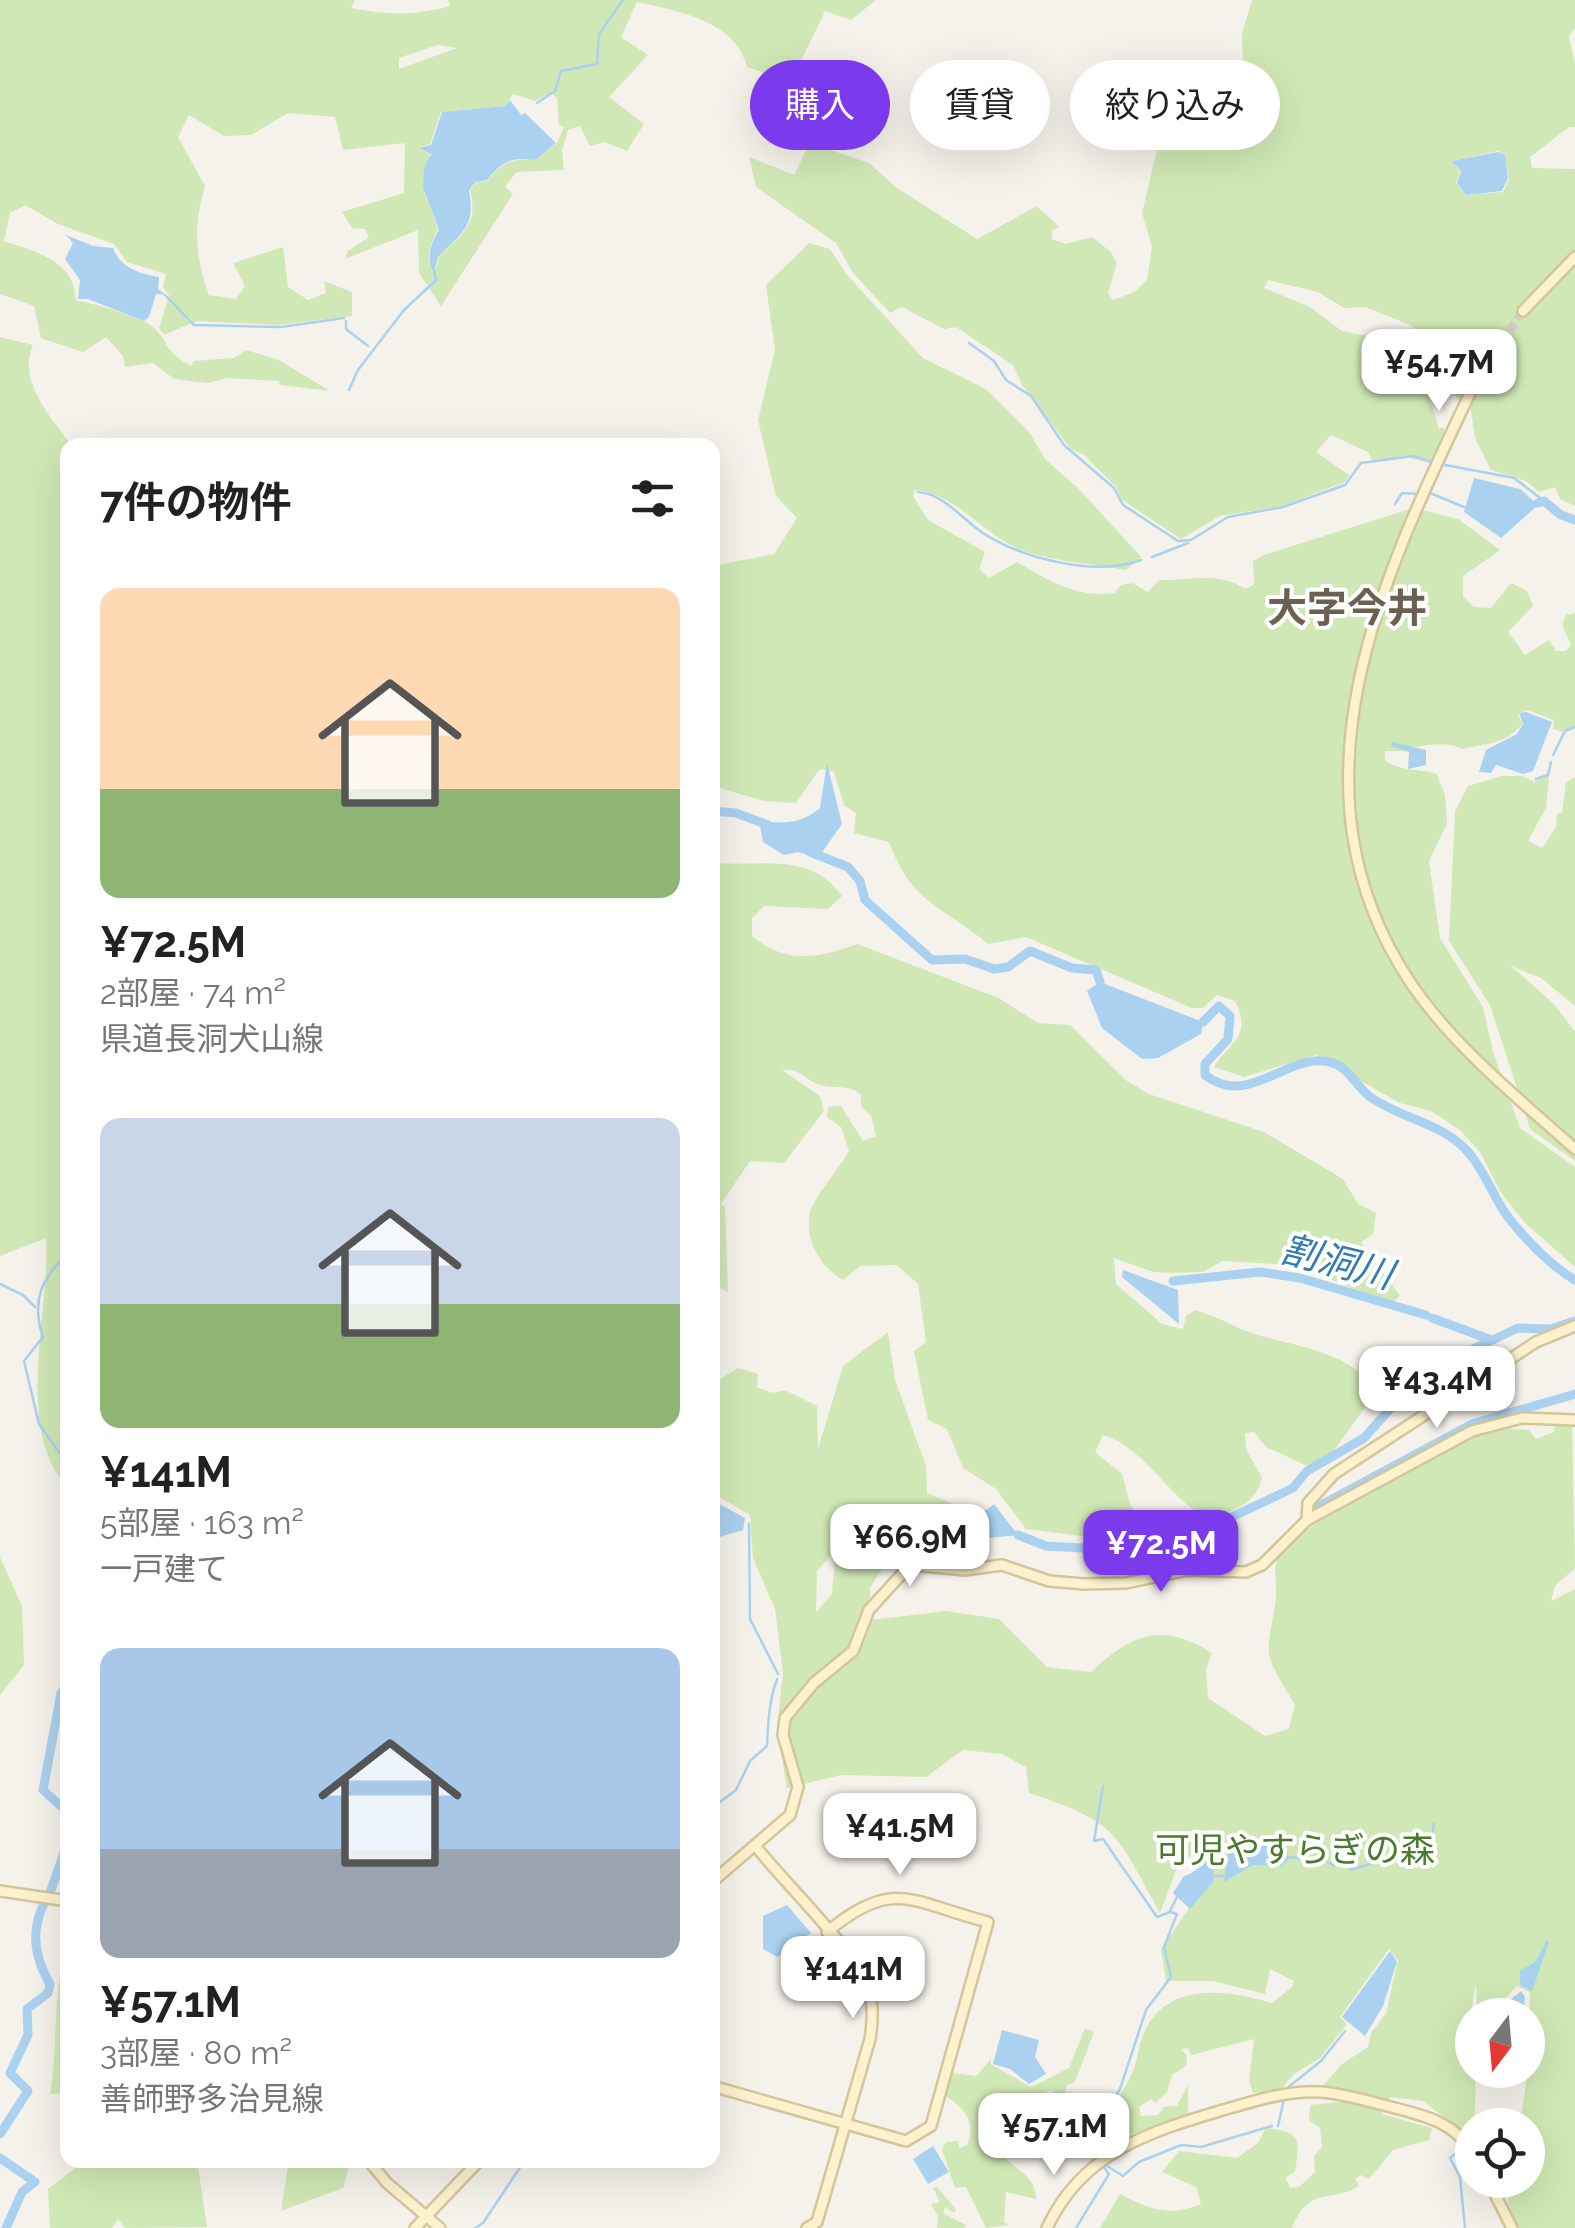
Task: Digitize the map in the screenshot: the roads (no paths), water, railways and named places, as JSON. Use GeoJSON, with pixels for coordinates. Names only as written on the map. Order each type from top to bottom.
{"type":"FeatureCollection","features":[{"type":"Feature","properties":{"kind":"main road"},"geometry":{"type":"LineString","coordinates":[[1523,310],[1575,257]]}},
{"type":"Feature","properties":{"kind":"main road"},"geometry":{"type":"LineString","coordinates":[[1474,387],[1441,457],[1372,634],[1350,720],[1346,788],[1359,874],[1382,934],[1422,999],[1474,1056],[1575,1149]]}},
{"type":"Feature","properties":{"kind":"main road"},"geometry":{"type":"LineString","coordinates":[[1307,1520],[1308,1503],[1334,1474],[1536,1342],[1575,1326]]}},
{"type":"Feature","properties":{"kind":"main road"},"geometry":{"type":"LineString","coordinates":[[720,1876],[757,1848],[790,1814],[798,1800],[795,1770],[783,1735],[785,1718],[814,1683],[854,1649],[868,1610],[912,1564],[964,1570],[1002,1564],[1049,1581],[1084,1584],[1126,1583],[1188,1570],[1246,1572],[1267,1561],[1307,1520],[1482,1426],[1522,1418],[1575,1420]]}},
{"type":"Feature","properties":{"kind":"main road"},"geometry":{"type":"LineString","coordinates":[[757,1848],[866,1983],[873,2010],[870,2039],[817,2222],[807,2228]]}},
{"type":"Feature","properties":{"kind":"main road"},"geometry":{"type":"LineString","coordinates":[[0,1891],[60,1899]]}},
{"type":"Feature","properties":{"kind":"main road"},"geometry":{"type":"LineString","coordinates":[[720,2088],[906,2141],[931,2126],[988,1922],[892,1897],[866,1902],[827,1932]]}},
{"type":"Feature","properties":{"kind":"main road"},"geometry":{"type":"LineString","coordinates":[[1046,2228],[1070,2189],[1102,2158],[1152,2131],[1300,2092],[1341,2094],[1432,2119],[1455,2131]]}},
{"type":"Feature","properties":{"kind":"main road"},"geometry":{"type":"LineString","coordinates":[[376,2168],[440,2228]]}},
{"type":"Feature","properties":{"kind":"main road"},"geometry":{"type":"LineString","coordinates":[[415,2228],[472,2168]]}},
{"type":"Feature","properties":{"kind":"main road"},"geometry":{"type":"LineString","coordinates":[[1497,2198],[1512,2228]]}},
{"type":"Feature","properties":{"kind":"water"},"geometry":{"type":"Polygon","coordinates":[[[510,100],[521,115],[525,113],[556,143],[536,160],[508,161],[487,180],[476,182],[469,190],[469,221],[438,257],[434,273],[430,251],[439,230],[423,188],[424,167],[431,154],[419,148],[431,145],[442,112],[505,106],[510,100]]]}},
{"type":"Feature","properties":{"kind":"water"},"geometry":{"type":"Polygon","coordinates":[[[1498,152],[1505,155],[1508,178],[1502,191],[1466,195],[1457,183],[1461,171],[1451,161],[1498,152]]]}},
{"type":"Feature","properties":{"kind":"water"},"geometry":{"type":"Polygon","coordinates":[[[66,235],[93,246],[113,248],[131,268],[159,277],[158,289],[166,295],[156,294],[149,317],[144,321],[88,299],[78,299],[80,280],[65,259],[73,243],[66,235]]]}},
{"type":"Feature","properties":{"kind":"water"},"geometry":{"type":"Polygon","coordinates":[[[1474,478],[1520,489],[1538,505],[1501,538],[1464,512],[1474,478]]]}},
{"type":"Feature","properties":{"kind":"water"},"geometry":{"type":"Polygon","coordinates":[[[1519,713],[1552,722],[1533,771],[1523,774],[1496,765],[1491,773],[1479,772],[1486,750],[1517,734],[1523,724],[1519,713]]]}},
{"type":"Feature","properties":{"kind":"water"},"geometry":{"type":"Polygon","coordinates":[[[1392,742],[1426,750],[1426,765],[1408,769],[1409,752],[1391,746],[1392,742]]]}},
{"type":"Feature","properties":{"kind":"water"},"geometry":{"type":"Polygon","coordinates":[[[827,763],[842,824],[818,858],[798,852],[784,855],[763,842],[759,821],[791,822],[820,808],[827,763]]]}},
{"type":"Feature","properties":{"kind":"water"},"geometry":{"type":"Polygon","coordinates":[[[1100,982],[1203,1022],[1201,1034],[1158,1058],[1142,1059],[1102,1028],[1087,991],[1100,982]]]}},
{"type":"Feature","properties":{"kind":"water"},"geometry":{"type":"Polygon","coordinates":[[[1123,1270],[1178,1290],[1179,1324],[1122,1277],[1123,1270]]]}},
{"type":"Feature","properties":{"kind":"water"},"geometry":{"type":"Polygon","coordinates":[[[720,1504],[745,1518],[743,1530],[720,1537],[720,1504]]]}},
{"type":"Feature","properties":{"kind":"water"},"geometry":{"type":"Polygon","coordinates":[[[994,1504],[1018,1535],[980,1539],[973,1520],[994,1504]]]}},
{"type":"Feature","properties":{"kind":"water"},"geometry":{"type":"Polygon","coordinates":[[[1215,1834],[1213,1882],[1190,1909],[1173,1893],[1184,1876],[1200,1865],[1215,1834]]]}},
{"type":"Feature","properties":{"kind":"water"},"geometry":{"type":"Polygon","coordinates":[[[1270,1842],[1291,1857],[1281,1866],[1253,1865],[1224,1882],[1228,1845],[1252,1848],[1270,1842]]]}},
{"type":"Feature","properties":{"kind":"water"},"geometry":{"type":"Polygon","coordinates":[[[787,1905],[811,1933],[777,1957],[763,1949],[763,1916],[787,1905]]]}},
{"type":"Feature","properties":{"kind":"water"},"geometry":{"type":"Polygon","coordinates":[[[1547,1940],[1532,1991],[1520,1985],[1520,1971],[1535,1962],[1547,1940]]]}},
{"type":"Feature","properties":{"kind":"water"},"geometry":{"type":"Polygon","coordinates":[[[1390,1951],[1397,1962],[1383,2006],[1365,2036],[1342,2017],[1390,1951]]]}},
{"type":"Feature","properties":{"kind":"water"},"geometry":{"type":"Polygon","coordinates":[[[1002,2030],[1039,2040],[1035,2057],[1046,2074],[1029,2084],[1010,2069],[993,2064],[1002,2030]]]}},
{"type":"Feature","properties":{"kind":"water"},"geometry":{"type":"Polygon","coordinates":[[[933,2146],[949,2172],[928,2184],[913,2159],[933,2146]]]}},
{"type":"Feature","properties":{"kind":"waterway"},"geometry":{"type":"LineString","coordinates":[[537,103],[555,91],[561,71],[597,64],[599,34],[623,0]]}},
{"type":"Feature","properties":{"kind":"waterway"},"geometry":{"type":"LineString","coordinates":[[349,390],[358,370],[404,310],[436,280],[434,269]]}},
{"type":"Feature","properties":{"kind":"waterway"},"geometry":{"type":"LineString","coordinates":[[165,295],[194,325],[281,327],[344,318]]}},
{"type":"Feature","properties":{"kind":"waterway"},"geometry":{"type":"LineString","coordinates":[[346,321],[346,329],[368,346]]}},
{"type":"Feature","properties":{"kind":"waterway"},"geometry":{"type":"LineString","coordinates":[[969,343],[994,361],[1006,380],[1031,396],[1064,445],[1114,488],[1123,505],[1178,541],[1191,540],[1228,517],[1283,507],[1345,485],[1361,463],[1413,456],[1432,462]]}},
{"type":"Feature","properties":{"kind":"waterway"},"geometry":{"type":"LineString","coordinates":[[1440,464],[1514,478],[1544,501]]}},
{"type":"Feature","properties":{"kind":"waterway"},"geometry":{"type":"LineString","coordinates":[[918,492],[944,502],[983,533],[1018,551],[1082,566],[1123,565],[1141,560]]}},
{"type":"Feature","properties":{"kind":"waterway"},"geometry":{"type":"LineString","coordinates":[[1395,504],[1402,493],[1418,494]]}},
{"type":"Feature","properties":{"kind":"waterway"},"geometry":{"type":"LineString","coordinates":[[1430,493],[1464,507]]}},
{"type":"Feature","properties":{"kind":"waterway"},"geometry":{"type":"LineString","coordinates":[[1538,503],[1544,501],[1561,515],[1575,520]]}},
{"type":"Feature","properties":{"kind":"waterway"},"geometry":{"type":"LineString","coordinates":[[1152,557],[1188,543]]}},
{"type":"Feature","properties":{"kind":"waterway"},"geometry":{"type":"LineString","coordinates":[[1553,755],[1565,731],[1575,727]]}},
{"type":"Feature","properties":{"kind":"waterway"},"geometry":{"type":"LineString","coordinates":[[1536,779],[1548,775],[1551,762]]}},
{"type":"Feature","properties":{"kind":"waterway"},"geometry":{"type":"LineString","coordinates":[[720,812],[768,825]]}},
{"type":"Feature","properties":{"kind":"waterway"},"geometry":{"type":"LineString","coordinates":[[810,852],[848,867],[860,881],[865,900],[932,960],[965,959],[994,969],[1008,967],[1030,951],[1072,968],[1096,970],[1100,982]]}},
{"type":"Feature","properties":{"kind":"waterway"},"geometry":{"type":"LineString","coordinates":[[1203,1022],[1219,1006],[1230,1016],[1228,1039],[1205,1064],[1205,1075],[1222,1084],[1255,1083],[1303,1063],[1336,1064],[1381,1104],[1458,1142],[1474,1159],[1522,1234],[1575,1280]]}},
{"type":"Feature","properties":{"kind":"waterway"},"geometry":{"type":"LineString","coordinates":[[60,1262],[41,1291],[38,1312],[43,1337],[24,1361],[39,1424],[60,1454]]}},
{"type":"Feature","properties":{"kind":"waterway","name":"割洞川"},"geometry":{"type":"LineString","coordinates":[[1173,1281],[1260,1272],[1300,1278],[1426,1315]]}},
{"type":"Feature","properties":{"kind":"waterway"},"geometry":{"type":"LineString","coordinates":[[0,1284],[23,1295],[35,1307]]}},
{"type":"Feature","properties":{"kind":"waterway","name":"割洞川"},"geometry":{"type":"LineString","coordinates":[[1432,1318],[1489,1339]]}},
{"type":"Feature","properties":{"kind":"waterway"},"geometry":{"type":"LineString","coordinates":[[1018,1535],[1046,1546],[1118,1550],[1204,1530],[1293,1488],[1307,1471],[1364,1438],[1390,1409],[1411,1397],[1439,1365],[1518,1328],[1550,1329],[1575,1321]]}},
{"type":"Feature","properties":{"kind":"waterway"},"geometry":{"type":"LineString","coordinates":[[1312,1510],[1472,1424],[1575,1394]]}},
{"type":"Feature","properties":{"kind":"waterway"},"geometry":{"type":"LineString","coordinates":[[749,1524],[750,1619],[778,1674]]}},
{"type":"Feature","properties":{"kind":"waterway"},"geometry":{"type":"LineString","coordinates":[[720,1802],[736,1790],[750,1761],[767,1746],[777,1679]]}},
{"type":"Feature","properties":{"kind":"waterway"},"geometry":{"type":"LineString","coordinates":[[60,1698],[43,1790],[60,1805]]}},
{"type":"Feature","properties":{"kind":"waterway"},"geometry":{"type":"LineString","coordinates":[[1102,2158],[1095,2130],[1120,2089],[1146,2010],[1171,1977],[1164,1947],[1177,1914],[1170,1912],[1157,1917],[1103,1839],[1094,1841],[1103,1786]]}},
{"type":"Feature","properties":{"kind":"waterway"},"geometry":{"type":"LineString","coordinates":[[1350,1870],[1409,1852],[1432,1836],[1434,1823]]}},
{"type":"Feature","properties":{"kind":"waterway"},"geometry":{"type":"LineString","coordinates":[[1289,1857],[1324,1860],[1334,1866]]}},
{"type":"Feature","properties":{"kind":"waterway"},"geometry":{"type":"LineString","coordinates":[[50,1893],[60,1864]]}},
{"type":"Feature","properties":{"kind":"waterway"},"geometry":{"type":"LineString","coordinates":[[1208,1876],[1224,1876]]}},
{"type":"Feature","properties":{"kind":"waterway"},"geometry":{"type":"LineString","coordinates":[[1170,1911],[1177,1897]]}},
{"type":"Feature","properties":{"kind":"waterway"},"geometry":{"type":"LineString","coordinates":[[0,2134],[28,2091],[10,2073],[28,2035],[27,2009],[48,1993],[50,1984],[36,1942],[46,1900]]}},
{"type":"Feature","properties":{"kind":"waterway"},"geometry":{"type":"LineString","coordinates":[[1286,2089],[1321,2061],[1345,2031]]}},
{"type":"Feature","properties":{"kind":"waterway"},"geometry":{"type":"LineString","coordinates":[[1278,2126],[1284,2099]]}},
{"type":"Feature","properties":{"kind":"waterway"},"geometry":{"type":"LineString","coordinates":[[1104,2164],[1123,2176],[1139,2162],[1181,2145],[1201,2147],[1272,2126]]}},
{"type":"Feature","properties":{"kind":"waterway"},"geometry":{"type":"LineString","coordinates":[[1455,2154],[1450,2158],[1455,2168]]}},
{"type":"Feature","properties":{"kind":"waterway"},"geometry":{"type":"LineString","coordinates":[[0,2158],[35,2182],[22,2192],[6,2228]]}},
{"type":"Feature","properties":{"kind":"waterway"},"geometry":{"type":"LineString","coordinates":[[1076,2228],[1109,2174],[1103,2166]]}},
{"type":"Feature","properties":{"kind":"waterway"},"geometry":{"type":"LineString","coordinates":[[475,2228],[483,2223],[520,2168]]}},
{"type":"Feature","properties":{"kind":"waterway"},"geometry":{"type":"LineString","coordinates":[[1462,2198],[1465,2228]]}},
{"type":"Feature","properties":{"kind":"tunnel"},"geometry":{"type":"LineString","coordinates":[[1473,387],[1523,311]]}},
{"type":"Feature","properties":{"kind":"district","name":"大字今井"},"geometry":{"type":"Point","coordinates":[1347,608]}},
{"type":"Feature","properties":{"kind":"park label","name":"可児やすらぎの森"},"geometry":{"type":"Point","coordinates":[1295,1850]}}]}
